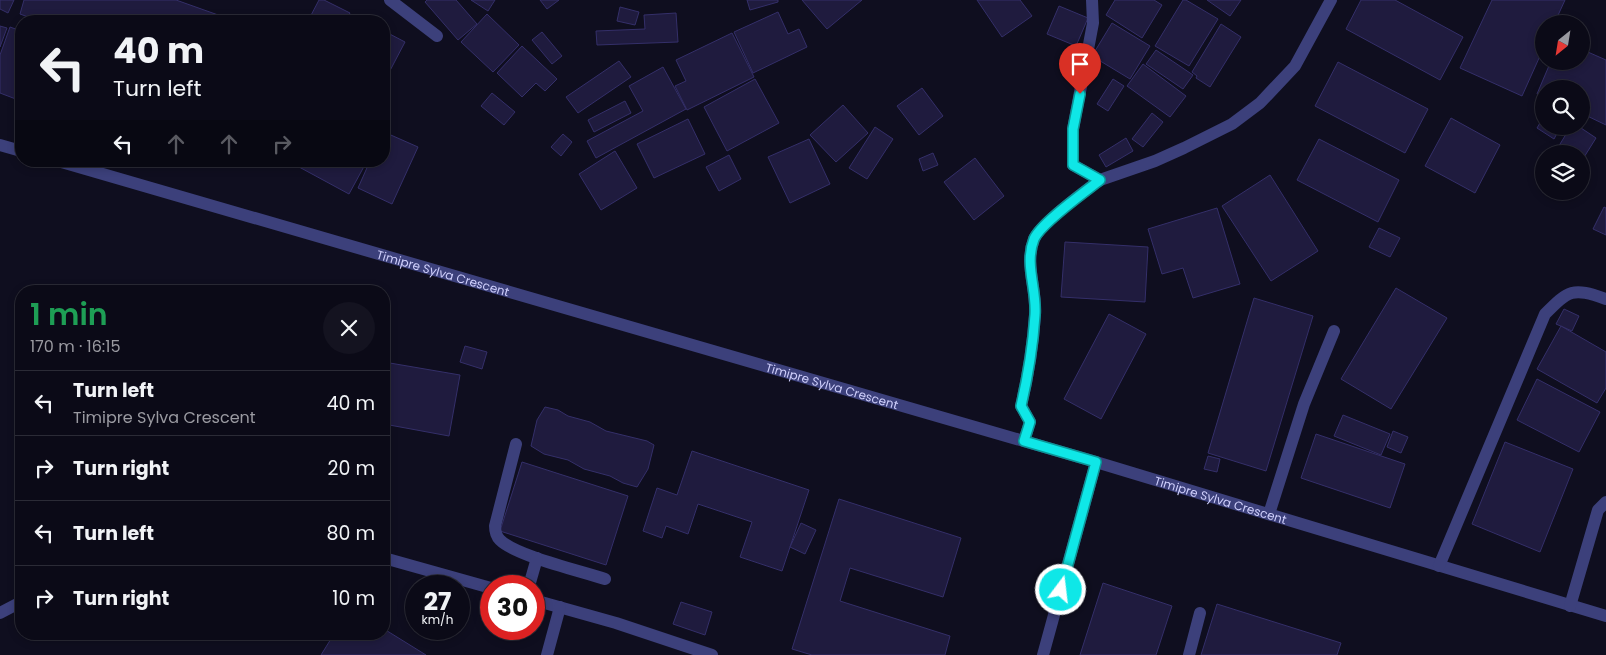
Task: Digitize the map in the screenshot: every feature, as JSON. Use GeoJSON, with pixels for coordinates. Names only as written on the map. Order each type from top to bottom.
{"type":"FeatureCollection","features":[{"type":"Feature","properties":{"kind":"street"},"geometry":{"type":"LineString","coordinates":[[390,0],[437,36]]}},
{"type":"Feature","properties":{"kind":"street"},"geometry":{"type":"LineString","coordinates":[[1092,0],[1093,23],[1073,129],[1073,165],[1100,180]]}},
{"type":"Feature","properties":{"kind":"street"},"geometry":{"type":"LineString","coordinates":[[1024,441],[1030,422],[1021,406],[1028,375],[1036,313],[1030,259],[1035,237],[1054,217],[1100,180],[1184,148],[1232,124],[1260,103],[1295,66],[1331,0]]}},
{"type":"Feature","properties":{"kind":"street"},"geometry":{"type":"LineString","coordinates":[[0,144],[15,149]]}},
{"type":"Feature","properties":{"kind":"street","name":"Timipre Sylva Crescent"},"geometry":{"type":"LineString","coordinates":[[79,167],[1096,462],[1606,616]]}},
{"type":"Feature","properties":{"kind":"street"},"geometry":{"type":"LineString","coordinates":[[1439,566],[1545,314],[1564,296],[1579,292],[1606,299]]}},
{"type":"Feature","properties":{"kind":"street"},"geometry":{"type":"LineString","coordinates":[[1269,514],[1304,404],[1334,331]]}},
{"type":"Feature","properties":{"kind":"street"},"geometry":{"type":"LineString","coordinates":[[516,444],[495,526],[498,539],[508,546],[537,558],[605,579]]}},
{"type":"Feature","properties":{"kind":"street"},"geometry":{"type":"LineString","coordinates":[[1043,655],[1096,462]]}},
{"type":"Feature","properties":{"kind":"street"},"geometry":{"type":"LineString","coordinates":[[1570,606],[1598,510],[1606,502]]}},
{"type":"Feature","properties":{"kind":"street"},"geometry":{"type":"LineString","coordinates":[[532,575],[537,558]]}},
{"type":"Feature","properties":{"kind":"street"},"geometry":{"type":"LineString","coordinates":[[390,560],[480,585]]}},
{"type":"Feature","properties":{"kind":"street"},"geometry":{"type":"LineString","coordinates":[[545,603],[616,623],[712,655]]}},
{"type":"Feature","properties":{"kind":"street"},"geometry":{"type":"LineString","coordinates":[[0,613],[15,605]]}},
{"type":"Feature","properties":{"kind":"street"},"geometry":{"type":"LineString","coordinates":[[548,655],[560,607]]}},
{"type":"Feature","properties":{"kind":"street"},"geometry":{"type":"LineString","coordinates":[[1188,655],[1200,613]]}},
{"type":"Feature","properties":{"kind":"building"},"geometry":{"type":"Polygon","coordinates":[[[0,0],[14,0],[8,13],[0,9],[0,0]]]}},
{"type":"Feature","properties":{"kind":"building"},"geometry":{"type":"Polygon","coordinates":[[[24,0],[176,0],[218,15],[23,15],[20,14],[24,0]]]}},
{"type":"Feature","properties":{"kind":"building"},"geometry":{"type":"Polygon","coordinates":[[[319,0],[324,0],[350,13],[349,15],[311,15],[319,0]]]}},
{"type":"Feature","properties":{"kind":"building"},"geometry":{"type":"Polygon","coordinates":[[[427,0],[456,0],[477,24],[458,40],[425,2],[427,0]]]}},
{"type":"Feature","properties":{"kind":"building"},"geometry":{"type":"Polygon","coordinates":[[[471,0],[495,0],[488,11],[471,0]]]}},
{"type":"Feature","properties":{"kind":"building"},"geometry":{"type":"Polygon","coordinates":[[[540,0],[559,0],[547,9],[540,0]]]}},
{"type":"Feature","properties":{"kind":"building"},"geometry":{"type":"Polygon","coordinates":[[[747,0],[778,0],[778,2],[750,10],[747,0]]]}},
{"type":"Feature","properties":{"kind":"building"},"geometry":{"type":"Polygon","coordinates":[[[802,0],[862,0],[827,29],[802,0]]]}},
{"type":"Feature","properties":{"kind":"building"},"geometry":{"type":"Polygon","coordinates":[[[977,0],[1020,0],[1032,16],[1002,37],[977,0]]]}},
{"type":"Feature","properties":{"kind":"building"},"geometry":{"type":"Polygon","coordinates":[[[1115,0],[1154,0],[1162,5],[1142,38],[1106,15],[1115,0]]]}},
{"type":"Feature","properties":{"kind":"building"},"geometry":{"type":"Polygon","coordinates":[[[1183,0],[1218,19],[1189,66],[1155,46],[1183,0]]]}},
{"type":"Feature","properties":{"kind":"building"},"geometry":{"type":"Polygon","coordinates":[[[1207,0],[1241,0],[1230,16],[1207,0]]]}},
{"type":"Feature","properties":{"kind":"building"},"geometry":{"type":"Polygon","coordinates":[[[1361,0],[1395,0],[1463,37],[1440,80],[1346,29],[1361,0]]]}},
{"type":"Feature","properties":{"kind":"building"},"geometry":{"type":"Polygon","coordinates":[[[1492,0],[1565,0],[1558,15],[1535,15],[1535,67],[1522,96],[1460,68],[1492,0]]]}},
{"type":"Feature","properties":{"kind":"building"},"geometry":{"type":"Polygon","coordinates":[[[1059,6],[1088,18],[1076,46],[1047,34],[1059,6]]]}},
{"type":"Feature","properties":{"kind":"building"},"geometry":{"type":"Polygon","coordinates":[[[620,7],[639,12],[635,25],[617,21],[620,7]]]}},
{"type":"Feature","properties":{"kind":"building"},"geometry":{"type":"Polygon","coordinates":[[[778,12],[788,34],[799,29],[807,47],[753,73],[734,32],[778,12]]]}},
{"type":"Feature","properties":{"kind":"building"},"geometry":{"type":"Polygon","coordinates":[[[676,13],[678,42],[597,45],[596,31],[645,29],[644,15],[676,13]]]}},
{"type":"Feature","properties":{"kind":"building"},"geometry":{"type":"Polygon","coordinates":[[[487,14],[519,45],[493,72],[461,42],[487,14]]]}},
{"type":"Feature","properties":{"kind":"building"},"geometry":{"type":"Polygon","coordinates":[[[1112,23],[1150,46],[1130,79],[1092,56],[1112,23]]]}},
{"type":"Feature","properties":{"kind":"building"},"geometry":{"type":"Polygon","coordinates":[[[1221,24],[1241,37],[1210,87],[1196,78],[1197,76],[1192,72],[1221,24]]]}},
{"type":"Feature","properties":{"kind":"building"},"geometry":{"type":"Polygon","coordinates":[[[0,26],[7,28],[0,47],[0,26]]]}},
{"type":"Feature","properties":{"kind":"building"},"geometry":{"type":"Polygon","coordinates":[[[10,27],[15,29],[15,99],[0,93],[0,55],[10,27]]]}},
{"type":"Feature","properties":{"kind":"building"},"geometry":{"type":"Polygon","coordinates":[[[542,32],[562,56],[552,64],[532,40],[542,32]]]}},
{"type":"Feature","properties":{"kind":"building"},"geometry":{"type":"Polygon","coordinates":[[[732,33],[754,77],[687,110],[675,86],[686,81],[676,60],[732,33]]]}},
{"type":"Feature","properties":{"kind":"building"},"geometry":{"type":"Polygon","coordinates":[[[390,34],[405,42],[390,71],[390,34]]]}},
{"type":"Feature","properties":{"kind":"building"},"geometry":{"type":"Polygon","coordinates":[[[522,46],[557,79],[545,91],[536,83],[522,97],[497,73],[522,46]]]}},
{"type":"Feature","properties":{"kind":"building"},"geometry":{"type":"Polygon","coordinates":[[[1156,50],[1193,75],[1183,89],[1146,64],[1156,50]]]}},
{"type":"Feature","properties":{"kind":"building"},"geometry":{"type":"Polygon","coordinates":[[[1590,53],[1606,60],[1606,125],[1590,117],[1590,80],[1543,80],[1547,70],[1590,70],[1590,53]]]}},
{"type":"Feature","properties":{"kind":"building"},"geometry":{"type":"Polygon","coordinates":[[[619,61],[631,77],[578,113],[566,97],[619,61]]]}},
{"type":"Feature","properties":{"kind":"building"},"geometry":{"type":"Polygon","coordinates":[[[1338,62],[1428,109],[1405,153],[1315,106],[1338,62]]]}},
{"type":"Feature","properties":{"kind":"building"},"geometry":{"type":"Polygon","coordinates":[[[1143,64],[1186,96],[1170,117],[1127,86],[1143,64]]]}},
{"type":"Feature","properties":{"kind":"building"},"geometry":{"type":"Polygon","coordinates":[[[663,67],[686,109],[596,158],[587,141],[643,111],[629,86],[663,67]]]}},
{"type":"Feature","properties":{"kind":"building"},"geometry":{"type":"Polygon","coordinates":[[[755,79],[779,123],[727,151],[704,107],[755,79]]]}},
{"type":"Feature","properties":{"kind":"building"},"geometry":{"type":"Polygon","coordinates":[[[1113,79],[1124,86],[1108,111],[1097,104],[1113,79]]]}},
{"type":"Feature","properties":{"kind":"building"},"geometry":{"type":"Polygon","coordinates":[[[922,88],[943,116],[919,135],[897,106],[922,88]]]}},
{"type":"Feature","properties":{"kind":"building"},"geometry":{"type":"Polygon","coordinates":[[[492,93],[515,112],[504,125],[481,106],[492,93]]]}},
{"type":"Feature","properties":{"kind":"building"},"geometry":{"type":"Polygon","coordinates":[[[625,101],[631,113],[594,132],[588,120],[625,101]]]}},
{"type":"Feature","properties":{"kind":"building"},"geometry":{"type":"Polygon","coordinates":[[[843,105],[868,133],[836,162],[810,135],[843,105]]]}},
{"type":"Feature","properties":{"kind":"building"},"geometry":{"type":"Polygon","coordinates":[[[1152,113],[1163,122],[1143,147],[1132,139],[1152,113]]]}},
{"type":"Feature","properties":{"kind":"building"},"geometry":{"type":"Polygon","coordinates":[[[1451,118],[1500,145],[1475,193],[1425,166],[1451,118]]]}},
{"type":"Feature","properties":{"kind":"building"},"geometry":{"type":"Polygon","coordinates":[[[688,119],[705,154],[654,178],[637,144],[688,119]]]}},
{"type":"Feature","properties":{"kind":"building"},"geometry":{"type":"Polygon","coordinates":[[[875,127],[893,139],[867,179],[849,168],[875,127]]]}},
{"type":"Feature","properties":{"kind":"building"},"geometry":{"type":"Polygon","coordinates":[[[563,134],[572,142],[561,156],[551,147],[563,134]]]}},
{"type":"Feature","properties":{"kind":"building"},"geometry":{"type":"Polygon","coordinates":[[[1590,134],[1596,138],[1590,148],[1590,145],[1559,145],[1566,135],[1590,134]]]}},
{"type":"Feature","properties":{"kind":"building"},"geometry":{"type":"Polygon","coordinates":[[[390,135],[418,147],[392,204],[358,188],[367,167],[390,167],[390,135]]]}},
{"type":"Feature","properties":{"kind":"building"},"geometry":{"type":"Polygon","coordinates":[[[1548,135],[1556,135],[1554,139],[1548,135]]]}},
{"type":"Feature","properties":{"kind":"building"},"geometry":{"type":"Polygon","coordinates":[[[1126,138],[1133,151],[1106,167],[1099,155],[1126,138]]]}},
{"type":"Feature","properties":{"kind":"building"},"geometry":{"type":"Polygon","coordinates":[[[809,139],[830,184],[790,203],[768,157],[809,139]]]}},
{"type":"Feature","properties":{"kind":"building"},"geometry":{"type":"Polygon","coordinates":[[[1319,139],[1399,180],[1378,222],[1297,180],[1319,139]]]}},
{"type":"Feature","properties":{"kind":"building"},"geometry":{"type":"Polygon","coordinates":[[[615,151],[637,188],[601,210],[579,174],[615,151]]]}},
{"type":"Feature","properties":{"kind":"building"},"geometry":{"type":"Polygon","coordinates":[[[933,153],[938,165],[923,171],[919,159],[933,153]]]}},
{"type":"Feature","properties":{"kind":"building"},"geometry":{"type":"Polygon","coordinates":[[[729,155],[741,179],[719,191],[706,167],[729,155]]]}},
{"type":"Feature","properties":{"kind":"building"},"geometry":{"type":"Polygon","coordinates":[[[975,158],[1004,196],[974,220],[944,182],[975,158]]]}},
{"type":"Feature","properties":{"kind":"building"},"geometry":{"type":"Polygon","coordinates":[[[299,167],[364,167],[349,194],[299,167]]]}},
{"type":"Feature","properties":{"kind":"building"},"geometry":{"type":"Polygon","coordinates":[[[1270,175],[1318,251],[1271,281],[1222,206],[1270,175]]]}},
{"type":"Feature","properties":{"kind":"building"},"geometry":{"type":"Polygon","coordinates":[[[1604,207],[1606,208],[1606,235],[1593,229],[1604,207]]]}},
{"type":"Feature","properties":{"kind":"building"},"geometry":{"type":"Polygon","coordinates":[[[1217,208],[1240,284],[1193,298],[1183,268],[1162,274],[1148,229],[1217,208]]]}},
{"type":"Feature","properties":{"kind":"building"},"geometry":{"type":"Polygon","coordinates":[[[1379,228],[1400,238],[1390,257],[1369,247],[1379,228]]]}},
{"type":"Feature","properties":{"kind":"building"},"geometry":{"type":"Polygon","coordinates":[[[1065,242],[1148,247],[1145,302],[1061,297],[1065,242]]]}},
{"type":"Feature","properties":{"kind":"building"},"geometry":{"type":"Polygon","coordinates":[[[1396,288],[1447,318],[1391,409],[1341,379],[1396,288]]]}},
{"type":"Feature","properties":{"kind":"building"},"geometry":{"type":"Polygon","coordinates":[[[1254,298],[1313,316],[1266,471],[1208,453],[1254,298]]]}},
{"type":"Feature","properties":{"kind":"building"},"geometry":{"type":"Polygon","coordinates":[[[1564,309],[1579,316],[1572,331],[1556,324],[1564,309]]]}},
{"type":"Feature","properties":{"kind":"building"},"geometry":{"type":"Polygon","coordinates":[[[1109,314],[1146,334],[1101,419],[1064,399],[1109,314]]]}},
{"type":"Feature","properties":{"kind":"building"},"geometry":{"type":"Polygon","coordinates":[[[1561,326],[1606,352],[1606,388],[1597,403],[1537,369],[1561,326]]]}},
{"type":"Feature","properties":{"kind":"building"},"geometry":{"type":"Polygon","coordinates":[[[465,346],[487,352],[482,369],[460,362],[465,346]]]}},
{"type":"Feature","properties":{"kind":"building"},"geometry":{"type":"Polygon","coordinates":[[[390,363],[460,375],[449,436],[390,425],[390,363]]]}},
{"type":"Feature","properties":{"kind":"building"},"geometry":{"type":"Polygon","coordinates":[[[1537,379],[1600,412],[1579,452],[1517,420],[1537,379]]]}},
{"type":"Feature","properties":{"kind":"building"},"geometry":{"type":"Polygon","coordinates":[[[545,407],[590,422],[606,431],[647,441],[654,445],[648,469],[637,487],[623,483],[610,476],[584,469],[568,460],[544,454],[531,446],[537,420],[545,407]]]}},
{"type":"Feature","properties":{"kind":"building"},"geometry":{"type":"Polygon","coordinates":[[[1343,415],[1390,434],[1381,455],[1334,436],[1343,415]]]}},
{"type":"Feature","properties":{"kind":"building"},"geometry":{"type":"Polygon","coordinates":[[[1393,431],[1408,437],[1401,453],[1387,447],[1393,431]]]}},
{"type":"Feature","properties":{"kind":"building"},"geometry":{"type":"Polygon","coordinates":[[[1316,434],[1405,464],[1390,508],[1301,478],[1316,434]]]}},
{"type":"Feature","properties":{"kind":"building"},"geometry":{"type":"Polygon","coordinates":[[[1505,442],[1573,469],[1540,552],[1472,524],[1505,442]]]}},
{"type":"Feature","properties":{"kind":"building"},"geometry":{"type":"Polygon","coordinates":[[[692,451],[809,490],[782,571],[740,557],[752,522],[698,504],[688,534],[666,526],[662,538],[643,531],[657,488],[677,495],[692,451]]]}},
{"type":"Feature","properties":{"kind":"building"},"geometry":{"type":"Polygon","coordinates":[[[1208,456],[1220,459],[1217,472],[1204,469],[1208,456]]]}},
{"type":"Feature","properties":{"kind":"building"},"geometry":{"type":"Polygon","coordinates":[[[522,462],[628,496],[606,565],[500,531],[522,462]]]}},
{"type":"Feature","properties":{"kind":"building"},"geometry":{"type":"Polygon","coordinates":[[[839,499],[961,538],[943,597],[850,568],[840,601],[950,636],[945,655],[812,655],[792,649],[839,499]]]}},
{"type":"Feature","properties":{"kind":"building"},"geometry":{"type":"Polygon","coordinates":[[[801,523],[816,530],[805,554],[790,547],[801,523]]]}},
{"type":"Feature","properties":{"kind":"building"},"geometry":{"type":"Polygon","coordinates":[[[1103,583],[1172,606],[1156,655],[1080,655],[1103,583]]]}},
{"type":"Feature","properties":{"kind":"building"},"geometry":{"type":"Polygon","coordinates":[[[681,602],[712,612],[705,635],[673,624],[681,602]]]}},
{"type":"Feature","properties":{"kind":"building"},"geometry":{"type":"Polygon","coordinates":[[[1217,604],[1341,643],[1337,655],[1201,655],[1217,604]]]}},
{"type":"Feature","properties":{"kind":"building"},"geometry":{"type":"Polygon","coordinates":[[[390,633],[426,655],[321,655],[330,640],[390,640],[390,633]]]}},
{"type":"Feature","properties":{"kind":"route"},"geometry":{"type":"LineString","coordinates":[[1061,590],[1096,462],[1024,441],[1030,422],[1021,406],[1028,375],[1036,313],[1030,259],[1035,237],[1054,217],[1100,180],[1073,165],[1073,129],[1080,94]]}}]}
